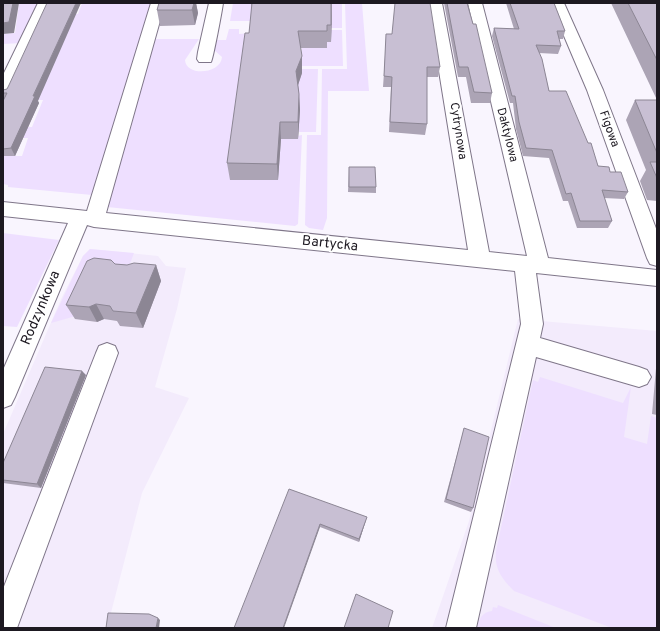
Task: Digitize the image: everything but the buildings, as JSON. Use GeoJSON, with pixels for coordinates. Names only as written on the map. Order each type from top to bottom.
{"type":"FeatureCollection","features":[{"type":"Feature","properties":{"kind":"street"},"geometry":{"type":"LineString","coordinates":[[3,92],[45,3]]}},
{"type":"Feature","properties":{"kind":"street","name":"Rodzynkowa"},"geometry":{"type":"LineString","coordinates":[[3,397],[87,219],[158,3]]}},
{"type":"Feature","properties":{"kind":"street"},"geometry":{"type":"LineString","coordinates":[[204,59],[205,46],[212,25],[216,3]]}},
{"type":"Feature","properties":{"kind":"street","name":"Cytrynowa"},"geometry":{"type":"LineString","coordinates":[[435,3],[480,260]]}},
{"type":"Feature","properties":{"kind":"street","name":"Daktylowa"},"geometry":{"type":"LineString","coordinates":[[461,628],[532,324],[532,265],[475,3]]}},
{"type":"Feature","properties":{"kind":"street","name":"Figowa"},"geometry":{"type":"LineString","coordinates":[[557,3],[595,90],[657,258]]}},
{"type":"Feature","properties":{"kind":"street","name":"Bartycka"},"geometry":{"type":"LineString","coordinates":[[3,209],[657,278]]}},
{"type":"Feature","properties":{"kind":"street"},"geometry":{"type":"LineString","coordinates":[[528,345],[639,377]]}},
{"type":"Feature","properties":{"kind":"street"},"geometry":{"type":"LineString","coordinates":[[3,627],[107,353]]}},
{"type":"Feature","properties":{"kind":"shaded area"},"geometry":{"type":"Polygon","coordinates":[[[19,3],[40,3],[22,43],[3,44],[3,34],[15,33],[19,3]]]}},
{"type":"Feature","properties":{"kind":"shaded area"},"geometry":{"type":"Polygon","coordinates":[[[82,3],[154,3],[92,195],[8,187],[8,185],[3,184],[3,156],[22,156],[28,138],[3,138],[3,132],[12,127],[32,127],[43,100],[5,100],[64,14],[78,14],[82,3]]]}},
{"type":"Feature","properties":{"kind":"shaded area"},"geometry":{"type":"Polygon","coordinates":[[[233,3],[253,3],[264,44],[239,44],[263,45],[283,86],[299,86],[296,85],[301,69],[318,69],[316,132],[299,132],[299,113],[244,180],[278,180],[281,139],[302,135],[298,224],[295,226],[107,207],[110,184],[129,136],[153,39],[199,39],[185,60],[191,69],[197,71],[210,70],[220,63],[222,57],[214,50],[215,40],[226,40],[229,29],[239,29],[239,34],[251,33],[252,21],[230,21],[233,3]]]}},
{"type":"Feature","properties":{"kind":"shaded area"},"geometry":{"type":"Polygon","coordinates":[[[315,3],[342,3],[342,28],[330,28],[315,3]]]}},
{"type":"Feature","properties":{"kind":"shaded area"},"geometry":{"type":"Polygon","coordinates":[[[345,3],[362,3],[369,91],[328,91],[327,218],[323,230],[309,228],[305,225],[307,135],[321,135],[322,69],[347,69],[345,3]]]}},
{"type":"Feature","properties":{"kind":"shaded area"},"geometry":{"type":"Polygon","coordinates":[[[330,30],[342,30],[343,66],[301,66],[302,47],[327,42],[330,30]]]}},
{"type":"Feature","properties":{"kind":"shaded area"},"geometry":{"type":"Polygon","coordinates":[[[3,233],[59,240],[17,327],[3,326],[3,233]]]}},
{"type":"Feature","properties":{"kind":"shaded area"},"geometry":{"type":"Polygon","coordinates":[[[90,249],[158,256],[166,266],[186,268],[177,309],[155,387],[189,398],[142,493],[107,628],[3,628],[3,434],[62,297],[83,256],[90,249]]]}},
{"type":"Feature","properties":{"kind":"shaded area"},"geometry":{"type":"Polygon","coordinates":[[[90,249],[134,253],[128,269],[76,316],[51,323],[83,256],[90,249]]]}},
{"type":"Feature","properties":{"kind":"shaded area"},"geometry":{"type":"Polygon","coordinates":[[[518,319],[657,331],[657,628],[432,628],[469,521],[518,319]]]}},
{"type":"Feature","properties":{"kind":"shaded area"},"geometry":{"type":"Polygon","coordinates":[[[540,377],[623,403],[631,387],[624,437],[647,444],[651,416],[657,418],[657,628],[612,628],[514,591],[500,573],[496,563],[496,551],[533,380],[538,382],[540,377]]]}},
{"type":"Feature","properties":{"kind":"shaded area"},"geometry":{"type":"Polygon","coordinates":[[[498,605],[556,628],[477,628],[483,614],[492,611],[493,607],[497,608],[498,605]]]}}]}
